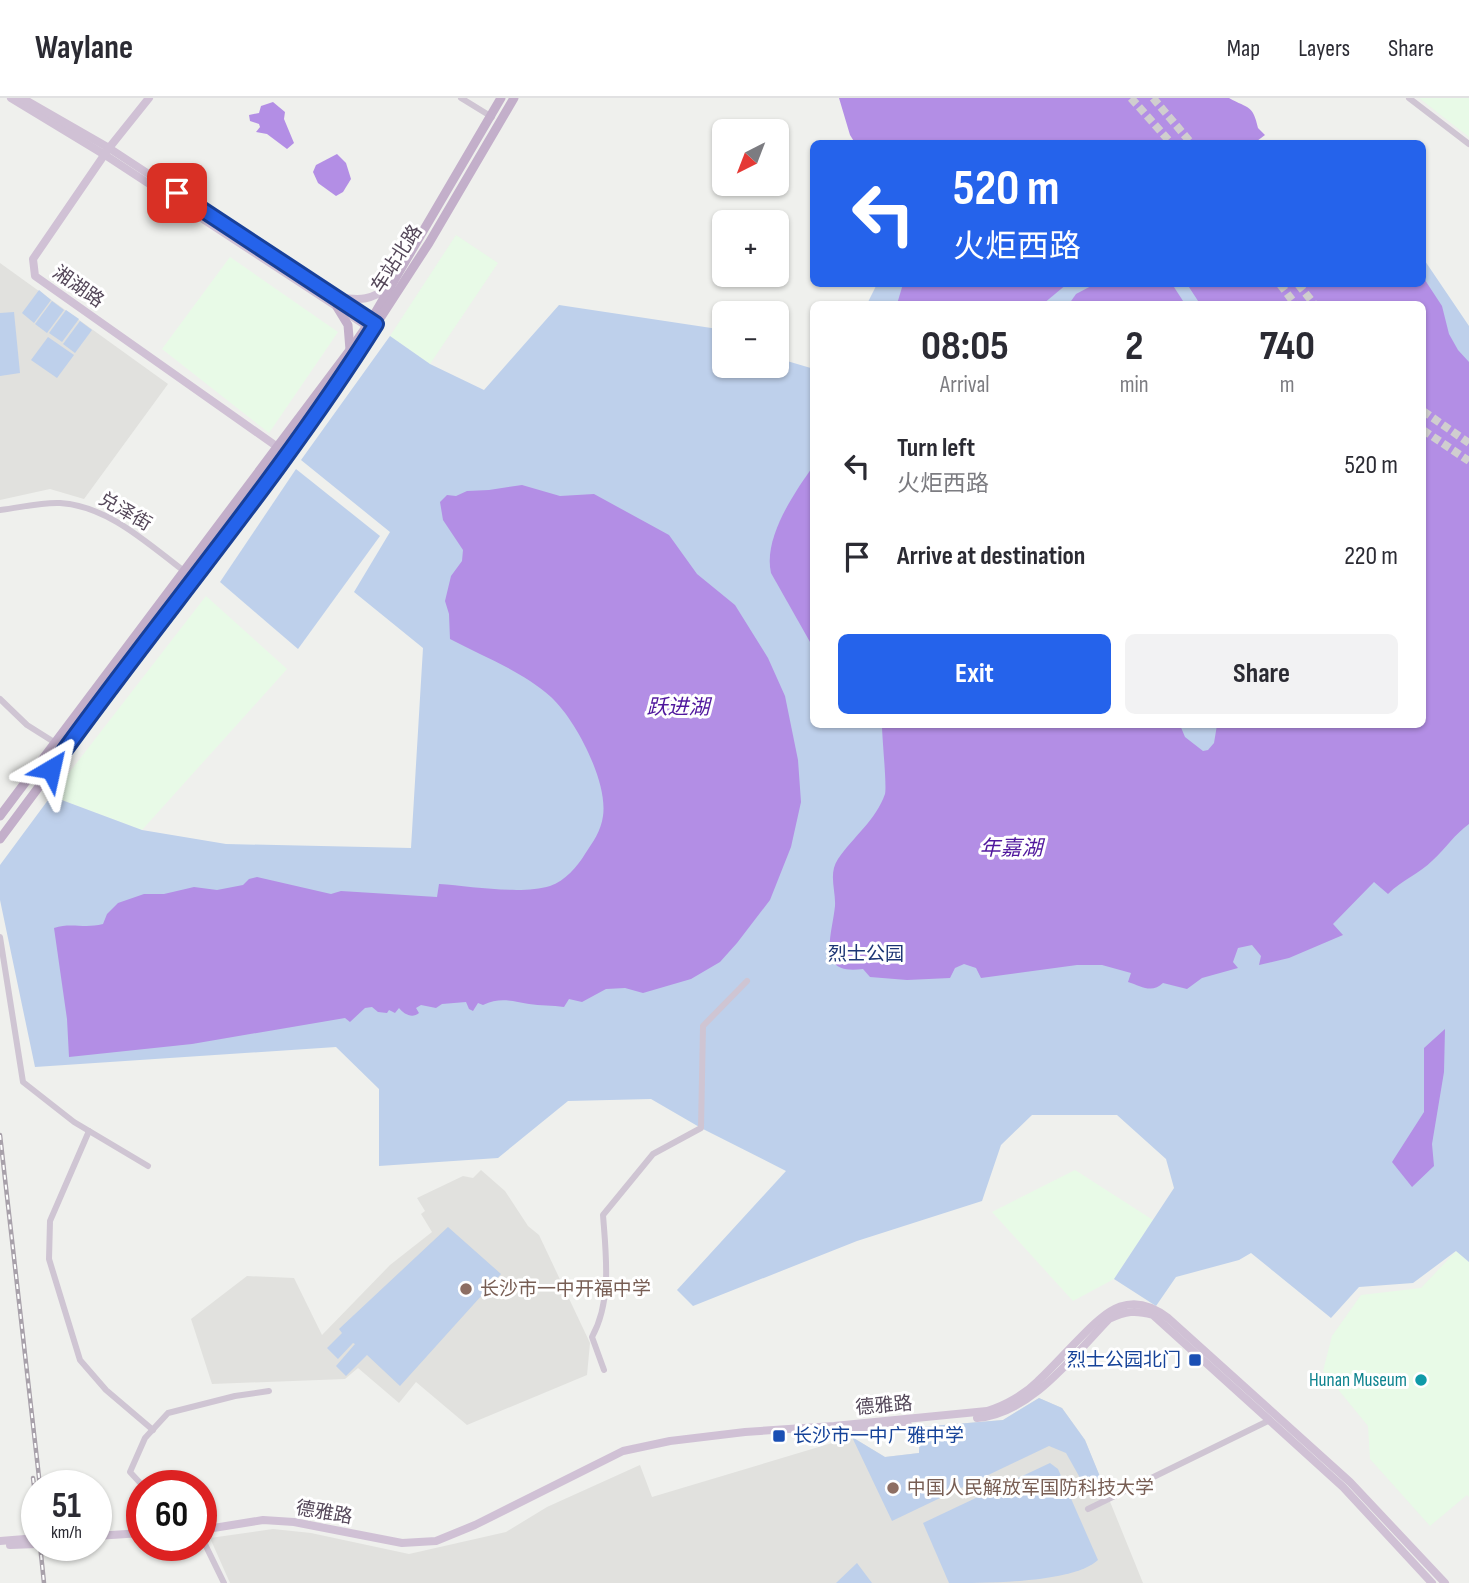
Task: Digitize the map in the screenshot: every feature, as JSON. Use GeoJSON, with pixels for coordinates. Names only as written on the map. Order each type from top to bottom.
{"type":"FeatureCollection","features":[{"type":"Feature","properties":{"kind":"main road","name":"车站北路"},"geometry":{"type":"LineString","coordinates":[[0,816],[350,350],[372,325],[391,286],[501,98]]}},
{"type":"Feature","properties":{"kind":"main road","name":"车站北路"},"geometry":{"type":"LineString","coordinates":[[0,839],[327,400],[372,325],[429,243],[514,98]]}},
{"type":"Feature","properties":{"kind":"main road"},"geometry":{"type":"LineString","coordinates":[[337,307],[348,325],[350,350]]}},
{"type":"Feature","properties":{"kind":"street"},"geometry":{"type":"LineString","coordinates":[[11,98],[107,152],[337,307],[372,325]]}},
{"type":"Feature","properties":{"kind":"street"},"geometry":{"type":"LineString","coordinates":[[22,98],[334,296],[372,325]]}},
{"type":"Feature","properties":{"kind":"street","name":"湘湖路"},"geometry":{"type":"LineString","coordinates":[[149,98],[107,152],[33,259],[35,276],[279,448]]}},
{"type":"Feature","properties":{"kind":"street"},"geometry":{"type":"LineString","coordinates":[[461,98],[499,122]]}},
{"type":"Feature","properties":{"kind":"street"},"geometry":{"type":"LineString","coordinates":[[1409,98],[1469,144]]}},
{"type":"Feature","properties":{"kind":"street"},"geometry":{"type":"LineString","coordinates":[[334,296],[353,299],[375,297],[391,286]]}},
{"type":"Feature","properties":{"kind":"street","name":"兑泽街"},"geometry":{"type":"LineString","coordinates":[[0,510],[59,503],[87,507],[122,525],[184,571]]}},
{"type":"Feature","properties":{"kind":"street"},"geometry":{"type":"LineString","coordinates":[[0,699],[27,725],[54,742]]}},
{"type":"Feature","properties":{"kind":"street"},"geometry":{"type":"LineString","coordinates":[[0,937],[23,1082],[74,1122],[148,1166]]}},
{"type":"Feature","properties":{"kind":"street"},"geometry":{"type":"LineString","coordinates":[[604,1370],[592,1338],[597,1328],[607,1279],[603,1215],[653,1154],[701,1128],[703,1026],[747,981]]}},
{"type":"Feature","properties":{"kind":"street"},"geometry":{"type":"LineString","coordinates":[[89,1131],[50,1221],[49,1259],[80,1360],[106,1390],[153,1430]]}},
{"type":"Feature","properties":{"kind":"street","name":"德雅路"},"geometry":{"type":"LineString","coordinates":[[217,1530],[263,1520],[294,1522],[402,1543],[436,1541],[475,1525],[624,1451],[670,1441],[745,1432],[987,1412],[1003,1406],[1036,1384],[1106,1312],[1128,1304],[1139,1304],[1157,1309],[1273,1416],[1350,1482],[1445,1583]]}},
{"type":"Feature","properties":{"kind":"street"},"geometry":{"type":"LineString","coordinates":[[131,1470],[145,1438],[167,1413],[235,1396],[268,1391]]}},
{"type":"Feature","properties":{"kind":"street"},"geometry":{"type":"LineString","coordinates":[[1088,1509],[1273,1416]]}},
{"type":"Feature","properties":{"kind":"street","name":"德雅路"},"geometry":{"type":"LineString","coordinates":[[1273,1416],[1432,1583]]}},
{"type":"Feature","properties":{"kind":"street"},"geometry":{"type":"LineString","coordinates":[[0,1544],[21,1541]]}},
{"type":"Feature","properties":{"kind":"street"},"geometry":{"type":"LineString","coordinates":[[0,1544],[21,1544]]}},
{"type":"Feature","properties":{"kind":"street"},"geometry":{"type":"LineString","coordinates":[[214,1561],[224,1583]]}},
{"type":"Feature","properties":{"kind":"shaded area"},"geometry":{"type":"Polygon","coordinates":[[[1419,98],[1469,98],[1469,137],[1456,127],[1419,98]]]}},
{"type":"Feature","properties":{"kind":"shaded area"},"geometry":{"type":"Polygon","coordinates":[[[456,235],[498,263],[430,364],[390,336],[456,235]]]}},
{"type":"Feature","properties":{"kind":"shaded area"},"geometry":{"type":"Polygon","coordinates":[[[230,257],[338,332],[269,433],[162,349],[230,257]]]}},
{"type":"Feature","properties":{"kind":"shaded area"},"geometry":{"type":"Polygon","coordinates":[[[0,263],[168,384],[84,499],[50,489],[0,500],[0,263]]]}},
{"type":"Feature","properties":{"kind":"shaded area"},"geometry":{"type":"Polygon","coordinates":[[[206,596],[287,669],[142,830],[51,796],[206,596]]]}},
{"type":"Feature","properties":{"kind":"shaded area","name":"长沙市一中开福中学"},"geometry":{"type":"Polygon","coordinates":[[[481,1170],[505,1191],[528,1226],[539,1235],[590,1343],[587,1375],[467,1425],[416,1382],[399,1403],[358,1368],[345,1379],[212,1384],[191,1319],[247,1276],[294,1278],[322,1335],[390,1265],[432,1232],[421,1214],[425,1211],[417,1198],[463,1176],[473,1178],[481,1170]]]}},
{"type":"Feature","properties":{"kind":"shaded area"},"geometry":{"type":"Polygon","coordinates":[[[1075,1170],[1153,1220],[1114,1279],[1073,1301],[992,1212],[1075,1170]]]}},
{"type":"Feature","properties":{"kind":"shaded area"},"geometry":{"type":"Polygon","coordinates":[[[1456,1251],[1469,1262],[1469,1497],[1467,1495],[1430,1526],[1370,1459],[1368,1426],[1323,1371],[1332,1336],[1361,1295],[1421,1288],[1456,1251]]]}},
{"type":"Feature","properties":{"kind":"shaded area","name":"中国人民解放军国防科技大学"},"geometry":{"type":"Polygon","coordinates":[[[1039,1398],[1062,1408],[1085,1440],[1143,1583],[230,1583],[217,1554],[217,1537],[273,1529],[311,1533],[409,1554],[506,1532],[547,1507],[640,1465],[652,1497],[852,1437],[885,1457],[919,1453],[920,1427],[1003,1420],[1039,1398]]]}},
{"type":"Feature","properties":{"kind":"green space","name":"烈士公园"},"geometry":{"type":"Polygon","coordinates":[[[1426,262],[1469,326],[1469,1262],[1456,1251],[1413,1283],[1359,1287],[1331,1318],[1251,1253],[1239,1260],[1176,1277],[1156,1306],[1114,1279],[1174,1188],[1166,1159],[1117,1115],[1032,1115],[1001,1145],[982,1201],[857,1241],[693,1306],[677,1290],[786,1171],[651,1099],[568,1101],[498,1158],[379,1166],[379,1089],[336,1047],[35,1067],[0,900],[0,865],[51,796],[142,830],[226,844],[411,848],[423,648],[354,592],[390,532],[301,460],[390,336],[430,364],[484,390],[559,305],[712,328],[712,378],[789,378],[789,362],[810,368],[810,728],[1426,728],[1426,301],[868,301],[876,287],[1426,287],[1426,262]]]}},
{"type":"Feature","properties":{"kind":"green space"},"geometry":{"type":"Polygon","coordinates":[[[39,290],[51,300],[34,323],[22,313],[39,290]]]}},
{"type":"Feature","properties":{"kind":"green space"},"geometry":{"type":"Polygon","coordinates":[[[52,301],[64,310],[47,333],[35,324],[52,301]]]}},
{"type":"Feature","properties":{"kind":"green space"},"geometry":{"type":"Polygon","coordinates":[[[66,310],[79,319],[62,342],[49,333],[66,310]]]}},
{"type":"Feature","properties":{"kind":"green space"},"geometry":{"type":"Polygon","coordinates":[[[14,312],[20,373],[0,376],[0,313],[14,312]]]}},
{"type":"Feature","properties":{"kind":"green space"},"geometry":{"type":"Polygon","coordinates":[[[80,321],[92,330],[75,353],[63,344],[80,321]]]}},
{"type":"Feature","properties":{"kind":"green space"},"geometry":{"type":"Polygon","coordinates":[[[48,337],[74,355],[57,378],[31,360],[48,337]]]}},
{"type":"Feature","properties":{"kind":"green space"},"geometry":{"type":"Polygon","coordinates":[[[296,469],[380,536],[298,649],[220,582],[296,469]]]}},
{"type":"Feature","properties":{"kind":"green space"},"geometry":{"type":"Polygon","coordinates":[[[448,1227],[501,1274],[400,1386],[367,1355],[346,1376],[336,1366],[355,1344],[338,1359],[327,1348],[342,1333],[339,1329],[448,1227]]]}},
{"type":"Feature","properties":{"kind":"green space"},"geometry":{"type":"Polygon","coordinates":[[[1039,1398],[1062,1408],[1085,1440],[1101,1479],[1084,1485],[1066,1453],[1049,1446],[892,1521],[852,1437],[885,1457],[919,1453],[920,1427],[1003,1420],[1039,1398]]]}},
{"type":"Feature","properties":{"kind":"green space"},"geometry":{"type":"Polygon","coordinates":[[[1050,1463],[1058,1469],[1098,1560],[1086,1568],[1050,1577],[1006,1582],[949,1583],[923,1523],[1050,1463]]]}},
{"type":"Feature","properties":{"kind":"green space"},"geometry":{"type":"Polygon","coordinates":[[[857,1563],[872,1583],[836,1583],[857,1563]]]}},
{"type":"Feature","properties":{"kind":"water"},"geometry":{"type":"Polygon","coordinates":[[[839,98],[1229,98],[1252,111],[1258,128],[1265,135],[1258,140],[853,140],[839,98]]]}},
{"type":"Feature","properties":{"kind":"water"},"geometry":{"type":"Polygon","coordinates":[[[273,102],[285,112],[284,119],[294,143],[287,149],[267,134],[256,132],[259,124],[250,121],[249,115],[259,113],[261,106],[273,102]]]}},
{"type":"Feature","properties":{"kind":"water"},"geometry":{"type":"Polygon","coordinates":[[[337,154],[346,163],[351,179],[343,192],[336,196],[318,183],[313,172],[316,165],[337,154]]]}},
{"type":"Feature","properties":{"kind":"water","name":"年嘉湖"},"geometry":{"type":"Polygon","coordinates":[[[1426,282],[1442,306],[1449,334],[1469,362],[1469,824],[1428,865],[1388,894],[1374,882],[1333,924],[1343,935],[1289,958],[1259,965],[1261,956],[1252,945],[1238,948],[1233,962],[1238,968],[1202,978],[1187,989],[1163,983],[1151,989],[1142,987],[1128,982],[1131,973],[1102,965],[1077,965],[981,978],[976,968],[964,964],[955,968],[950,978],[907,980],[870,977],[863,969],[848,970],[838,966],[832,960],[830,951],[835,906],[833,870],[838,859],[870,820],[885,794],[882,728],[1181,728],[1185,737],[1203,751],[1208,750],[1214,743],[1216,728],[1426,728],[1426,301],[1198,301],[1189,287],[1426,287],[1426,282]]]}},
{"type":"Feature","properties":{"kind":"water"},"geometry":{"type":"Polygon","coordinates":[[[902,287],[1063,287],[1047,301],[898,301],[902,287]]]}},
{"type":"Feature","properties":{"kind":"water"},"geometry":{"type":"Polygon","coordinates":[[[1089,287],[1174,287],[1183,301],[1071,301],[1076,294],[1089,287]]]}},
{"type":"Feature","properties":{"kind":"water"},"geometry":{"type":"Polygon","coordinates":[[[810,471],[810,642],[771,573],[770,559],[776,531],[810,471]]]}},
{"type":"Feature","properties":{"kind":"water","name":"跃进湖"},"geometry":{"type":"Polygon","coordinates":[[[522,485],[560,496],[594,494],[669,535],[697,574],[735,605],[768,658],[785,696],[798,760],[801,802],[791,847],[770,900],[737,943],[720,962],[691,979],[643,993],[625,988],[606,989],[582,1002],[569,999],[564,1007],[500,1000],[483,1005],[478,1003],[473,1011],[466,1002],[442,1004],[436,1008],[421,1005],[416,1008],[419,1013],[411,1016],[399,1008],[395,1013],[389,1010],[387,1013],[378,1012],[372,1007],[365,1008],[350,1022],[345,1018],[192,1044],[69,1057],[67,1019],[54,928],[103,924],[107,914],[118,903],[144,894],[164,894],[194,887],[217,890],[243,885],[249,879],[257,877],[331,894],[341,891],[437,897],[439,884],[495,889],[538,889],[555,884],[578,864],[599,831],[603,816],[600,786],[580,736],[561,707],[540,688],[450,639],[449,614],[445,601],[451,576],[462,561],[463,550],[443,520],[440,502],[447,495],[456,496],[467,491],[522,485]]]}},
{"type":"Feature","properties":{"kind":"water"},"geometry":{"type":"Polygon","coordinates":[[[1445,1029],[1444,1072],[1432,1144],[1434,1166],[1412,1187],[1392,1162],[1424,1112],[1424,1048],[1445,1029]]]}},
{"type":"Feature","properties":{"kind":"tunnel"},"geometry":{"type":"LineString","coordinates":[[1131,98],[1168,140]]}},
{"type":"Feature","properties":{"kind":"tunnel"},"geometry":{"type":"LineString","coordinates":[[1153,98],[1189,140]]}},
{"type":"Feature","properties":{"kind":"tunnel"},"geometry":{"type":"LineString","coordinates":[[1282,287],[1293,301]]}},
{"type":"Feature","properties":{"kind":"tunnel"},"geometry":{"type":"LineString","coordinates":[[1300,287],[1312,301]]}},
{"type":"Feature","properties":{"kind":"tunnel"},"geometry":{"type":"LineString","coordinates":[[1426,413],[1469,443]]}},
{"type":"Feature","properties":{"kind":"tunnel"},"geometry":{"type":"LineString","coordinates":[[1426,432],[1469,461]]}},
{"type":"Feature","properties":{"kind":"railway"},"geometry":{"type":"LineString","coordinates":[[0,1135],[38,1470]]}},
{"type":"Feature","properties":{"kind":"railway"},"geometry":{"type":"LineString","coordinates":[[42,1561],[44,1583]]}},
{"type":"Feature","properties":{"kind":"place","name":"长沙市一中开福中学"},"geometry":{"type":"Point","coordinates":[466,1289]}},
{"type":"Feature","properties":{"kind":"place","name":"烈士公园北门"},"geometry":{"type":"Point","coordinates":[1195,1360]}},
{"type":"Feature","properties":{"kind":"place","name":"Hunan Museum"},"geometry":{"type":"Point","coordinates":[1421,1380]}},
{"type":"Feature","properties":{"kind":"place","name":"长沙市一中广雅中学"},"geometry":{"type":"Point","coordinates":[779,1436]}},
{"type":"Feature","properties":{"kind":"place","name":"中国人民解放军国防科技大学"},"geometry":{"type":"Point","coordinates":[893,1488]}},
{"type":"Feature","properties":{"kind":"route"},"geometry":{"type":"LineString","coordinates":[[51,769],[195,580],[327,400],[376,324],[177,193]]}}]}
